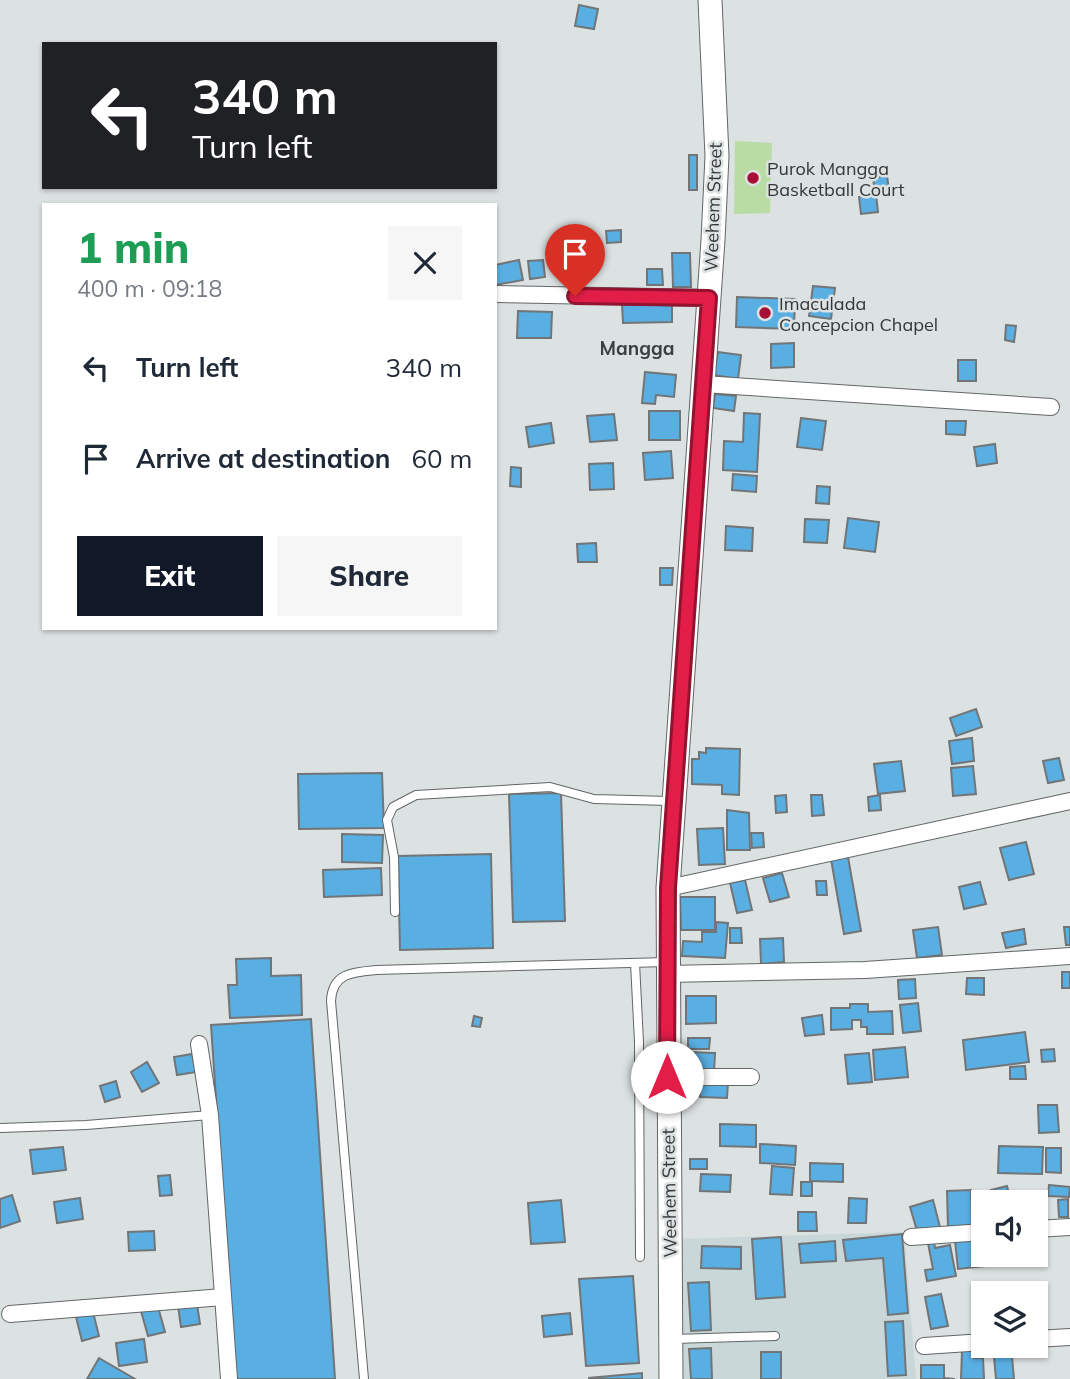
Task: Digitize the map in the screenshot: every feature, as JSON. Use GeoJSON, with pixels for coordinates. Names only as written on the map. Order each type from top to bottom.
{"type":"FeatureCollection","features":[{"type":"Feature","properties":{"kind":"street","name":"Weehem Street"},"geometry":{"type":"LineString","coordinates":[[671,1379],[667,1077],[668,888],[717,156],[710,0]]}},
{"type":"Feature","properties":{"kind":"street"},"geometry":{"type":"LineString","coordinates":[[497,294],[709,298]]}},
{"type":"Feature","properties":{"kind":"street"},"geometry":{"type":"LineString","coordinates":[[703,384],[1051,407]]}},
{"type":"Feature","properties":{"kind":"street"},"geometry":{"type":"LineString","coordinates":[[668,888],[1070,801]]}},
{"type":"Feature","properties":{"kind":"street"},"geometry":{"type":"LineString","coordinates":[[667,968],[866,970],[1070,956]]}},
{"type":"Feature","properties":{"kind":"street"},"geometry":{"type":"LineString","coordinates":[[199,1044],[210,1115],[229,1379]]}},
{"type":"Feature","properties":{"kind":"street"},"geometry":{"type":"LineString","coordinates":[[667,1077],[751,1077]]}},
{"type":"Feature","properties":{"kind":"street"},"geometry":{"type":"LineString","coordinates":[[1048,1228],[1070,1227]]}},
{"type":"Feature","properties":{"kind":"street"},"geometry":{"type":"LineString","coordinates":[[911,1237],[971,1234]]}},
{"type":"Feature","properties":{"kind":"street"},"geometry":{"type":"LineString","coordinates":[[10,1314],[223,1297]]}},
{"type":"Feature","properties":{"kind":"street"},"geometry":{"type":"LineString","coordinates":[[1048,1338],[1070,1337]]}},
{"type":"Feature","properties":{"kind":"street"},"geometry":{"type":"LineString","coordinates":[[924,1346],[971,1343]]}},
{"type":"Feature","properties":{"kind":"lane"},"geometry":{"type":"LineString","coordinates":[[395,912],[394,857],[387,820],[393,807],[416,795],[550,787],[594,799],[673,801]]}},
{"type":"Feature","properties":{"kind":"lane"},"geometry":{"type":"LineString","coordinates":[[635,963],[639,1042],[640,1257]]}},
{"type":"Feature","properties":{"kind":"lane"},"geometry":{"type":"LineString","coordinates":[[364,1379],[337,1095],[331,1001],[334,985],[344,975],[376,970],[635,963],[667,968]]}},
{"type":"Feature","properties":{"kind":"lane"},"geometry":{"type":"LineString","coordinates":[[0,1128],[86,1125],[210,1115]]}},
{"type":"Feature","properties":{"kind":"lane"},"geometry":{"type":"LineString","coordinates":[[670,1339],[775,1336]]}},
{"type":"Feature","properties":{"kind":"shaded area"},"geometry":{"type":"Polygon","coordinates":[[[904,1232],[916,1379],[681,1379],[679,1239],[904,1232]]]}},
{"type":"Feature","properties":{"kind":"green space","name":"Purok Mangga Basketball Court"},"geometry":{"type":"Polygon","coordinates":[[[735,141],[772,143],[770,213],[734,214],[735,141]]]}},
{"type":"Feature","properties":{"kind":"building"},"geometry":{"type":"Polygon","coordinates":[[[579,5],[598,9],[594,29],[575,26],[579,5]]]}},
{"type":"Feature","properties":{"kind":"building"},"geometry":{"type":"Polygon","coordinates":[[[689,155],[697,155],[697,190],[689,190],[689,155]]]}},
{"type":"Feature","properties":{"kind":"building"},"geometry":{"type":"Polygon","coordinates":[[[887,175],[889,191],[875,193],[873,178],[887,175]]]}},
{"type":"Feature","properties":{"kind":"building"},"geometry":{"type":"Polygon","coordinates":[[[876,194],[878,212],[861,214],[859,197],[876,194]]]}},
{"type":"Feature","properties":{"kind":"building"},"geometry":{"type":"Polygon","coordinates":[[[621,230],[621,242],[607,243],[606,231],[621,230]]]}},
{"type":"Feature","properties":{"kind":"building"},"geometry":{"type":"Polygon","coordinates":[[[672,253],[690,253],[691,287],[673,287],[672,253]]]}},
{"type":"Feature","properties":{"kind":"building"},"geometry":{"type":"Polygon","coordinates":[[[519,260],[523,280],[497,285],[497,265],[519,260]]]}},
{"type":"Feature","properties":{"kind":"building"},"geometry":{"type":"Polygon","coordinates":[[[543,260],[545,277],[530,279],[528,261],[543,260]]]}},
{"type":"Feature","properties":{"kind":"building"},"geometry":{"type":"Polygon","coordinates":[[[647,269],[662,269],[663,285],[647,285],[647,269]]]}},
{"type":"Feature","properties":{"kind":"building"},"geometry":{"type":"Polygon","coordinates":[[[813,286],[835,288],[831,319],[809,316],[813,286]]]}},
{"type":"Feature","properties":{"kind":"building","name":"Imaculada Concepcion Chapel"},"geometry":{"type":"Polygon","coordinates":[[[737,297],[795,299],[794,329],[736,327],[737,297]]]}},
{"type":"Feature","properties":{"kind":"building"},"geometry":{"type":"Polygon","coordinates":[[[672,304],[672,322],[623,323],[622,305],[672,304]]]}},
{"type":"Feature","properties":{"kind":"building"},"geometry":{"type":"Polygon","coordinates":[[[518,311],[552,312],[551,338],[517,338],[518,311]]]}},
{"type":"Feature","properties":{"kind":"building"},"geometry":{"type":"Polygon","coordinates":[[[1006,325],[1016,326],[1014,342],[1005,340],[1006,325]]]}},
{"type":"Feature","properties":{"kind":"building"},"geometry":{"type":"Polygon","coordinates":[[[794,343],[794,367],[771,368],[771,344],[794,343]]]}},
{"type":"Feature","properties":{"kind":"building"},"geometry":{"type":"Polygon","coordinates":[[[718,352],[741,355],[738,379],[714,375],[718,352]]]}},
{"type":"Feature","properties":{"kind":"building"},"geometry":{"type":"Polygon","coordinates":[[[958,360],[976,360],[976,381],[958,381],[958,360]]]}},
{"type":"Feature","properties":{"kind":"building"},"geometry":{"type":"Polygon","coordinates":[[[645,372],[676,375],[674,397],[656,395],[655,404],[642,403],[645,372]]]}},
{"type":"Feature","properties":{"kind":"building"},"geometry":{"type":"Polygon","coordinates":[[[715,394],[736,396],[734,411],[713,408],[715,394]]]}},
{"type":"Feature","properties":{"kind":"building"},"geometry":{"type":"Polygon","coordinates":[[[649,411],[680,411],[680,440],[649,440],[649,411]]]}},
{"type":"Feature","properties":{"kind":"building"},"geometry":{"type":"Polygon","coordinates":[[[744,413],[760,414],[757,472],[723,470],[724,441],[743,442],[744,413]]]}},
{"type":"Feature","properties":{"kind":"building"},"geometry":{"type":"Polygon","coordinates":[[[614,414],[617,440],[590,442],[587,416],[614,414]]]}},
{"type":"Feature","properties":{"kind":"building"},"geometry":{"type":"Polygon","coordinates":[[[801,418],[826,421],[822,450],[797,447],[801,418]]]}},
{"type":"Feature","properties":{"kind":"building"},"geometry":{"type":"Polygon","coordinates":[[[946,421],[966,421],[965,435],[946,434],[946,421]]]}},
{"type":"Feature","properties":{"kind":"building"},"geometry":{"type":"Polygon","coordinates":[[[551,423],[554,443],[529,447],[526,427],[551,423]]]}},
{"type":"Feature","properties":{"kind":"building"},"geometry":{"type":"Polygon","coordinates":[[[995,444],[997,463],[977,466],[974,447],[995,444]]]}},
{"type":"Feature","properties":{"kind":"building"},"geometry":{"type":"Polygon","coordinates":[[[671,451],[673,478],[645,480],[643,453],[671,451]]]}},
{"type":"Feature","properties":{"kind":"building"},"geometry":{"type":"Polygon","coordinates":[[[613,463],[614,489],[590,490],[589,464],[613,463]]]}},
{"type":"Feature","properties":{"kind":"building"},"geometry":{"type":"Polygon","coordinates":[[[511,467],[521,468],[521,487],[510,486],[511,467]]]}},
{"type":"Feature","properties":{"kind":"building"},"geometry":{"type":"Polygon","coordinates":[[[733,474],[757,476],[756,492],[732,490],[733,474]]]}},
{"type":"Feature","properties":{"kind":"building"},"geometry":{"type":"Polygon","coordinates":[[[817,486],[830,487],[829,504],[816,503],[817,486]]]}},
{"type":"Feature","properties":{"kind":"building"},"geometry":{"type":"Polygon","coordinates":[[[848,518],[879,522],[875,552],[844,548],[848,518]]]}},
{"type":"Feature","properties":{"kind":"building"},"geometry":{"type":"Polygon","coordinates":[[[805,519],[829,520],[827,543],[804,542],[805,519]]]}},
{"type":"Feature","properties":{"kind":"building"},"geometry":{"type":"Polygon","coordinates":[[[726,526],[753,528],[752,551],[725,550],[726,526]]]}},
{"type":"Feature","properties":{"kind":"building"},"geometry":{"type":"Polygon","coordinates":[[[596,543],[597,562],[578,562],[577,544],[596,543]]]}},
{"type":"Feature","properties":{"kind":"building"},"geometry":{"type":"Polygon","coordinates":[[[660,568],[673,568],[672,585],[660,585],[660,568]]]}},
{"type":"Feature","properties":{"kind":"building"},"geometry":{"type":"Polygon","coordinates":[[[976,709],[982,727],[956,736],[950,718],[976,709]]]}},
{"type":"Feature","properties":{"kind":"building"},"geometry":{"type":"Polygon","coordinates":[[[972,738],[974,761],[952,764],[949,741],[972,738]]]}},
{"type":"Feature","properties":{"kind":"building"},"geometry":{"type":"Polygon","coordinates":[[[706,748],[740,749],[739,795],[722,794],[722,785],[692,784],[692,759],[699,759],[699,752],[706,753],[706,748]]]}},
{"type":"Feature","properties":{"kind":"building"},"geometry":{"type":"Polygon","coordinates":[[[1059,758],[1064,780],[1048,783],[1043,761],[1059,758]]]}},
{"type":"Feature","properties":{"kind":"building"},"geometry":{"type":"Polygon","coordinates":[[[901,761],[905,791],[878,794],[874,764],[901,761]]]}},
{"type":"Feature","properties":{"kind":"building"},"geometry":{"type":"Polygon","coordinates":[[[973,766],[976,794],[953,796],[951,768],[973,766]]]}},
{"type":"Feature","properties":{"kind":"building"},"geometry":{"type":"Polygon","coordinates":[[[382,773],[384,828],[299,829],[298,774],[382,773]]]}},
{"type":"Feature","properties":{"kind":"building"},"geometry":{"type":"Polygon","coordinates":[[[561,793],[565,921],[513,922],[509,794],[561,793]]]}},
{"type":"Feature","properties":{"kind":"building"},"geometry":{"type":"Polygon","coordinates":[[[786,795],[787,812],[776,813],[775,796],[786,795]]]}},
{"type":"Feature","properties":{"kind":"building"},"geometry":{"type":"Polygon","coordinates":[[[811,795],[822,795],[824,815],[812,816],[811,795]]]}},
{"type":"Feature","properties":{"kind":"building"},"geometry":{"type":"Polygon","coordinates":[[[880,795],[881,810],[869,811],[868,797],[880,795]]]}},
{"type":"Feature","properties":{"kind":"building"},"geometry":{"type":"Polygon","coordinates":[[[727,810],[749,813],[750,850],[727,850],[727,810]]]}},
{"type":"Feature","properties":{"kind":"building"},"geometry":{"type":"Polygon","coordinates":[[[723,828],[725,864],[699,865],[697,829],[723,828]]]}},
{"type":"Feature","properties":{"kind":"building"},"geometry":{"type":"Polygon","coordinates":[[[751,833],[763,833],[764,847],[752,848],[751,833]]]}},
{"type":"Feature","properties":{"kind":"building"},"geometry":{"type":"Polygon","coordinates":[[[342,834],[383,835],[382,863],[342,862],[342,834]]]}},
{"type":"Feature","properties":{"kind":"building"},"geometry":{"type":"Polygon","coordinates":[[[1026,842],[1034,874],[1009,880],[1000,848],[1026,842]]]}},
{"type":"Feature","properties":{"kind":"building"},"geometry":{"type":"Polygon","coordinates":[[[491,854],[493,948],[400,950],[398,856],[491,854]]]}},
{"type":"Feature","properties":{"kind":"building"},"geometry":{"type":"Polygon","coordinates":[[[848,857],[861,931],[844,934],[831,859],[848,857]]]}},
{"type":"Feature","properties":{"kind":"building"},"geometry":{"type":"Polygon","coordinates":[[[381,868],[382,895],[324,897],[323,870],[381,868]]]}},
{"type":"Feature","properties":{"kind":"building"},"geometry":{"type":"Polygon","coordinates":[[[782,873],[789,897],[770,902],[763,878],[782,873]]]}},
{"type":"Feature","properties":{"kind":"building"},"geometry":{"type":"Polygon","coordinates":[[[745,880],[752,910],[737,913],[730,883],[745,880]]]}},
{"type":"Feature","properties":{"kind":"building"},"geometry":{"type":"Polygon","coordinates":[[[816,881],[826,881],[827,895],[817,895],[816,881]]]}},
{"type":"Feature","properties":{"kind":"building"},"geometry":{"type":"Polygon","coordinates":[[[980,882],[986,904],[964,909],[959,887],[980,882]]]}},
{"type":"Feature","properties":{"kind":"building"},"geometry":{"type":"Polygon","coordinates":[[[680,897],[715,897],[715,930],[681,930],[680,897]]]}},
{"type":"Feature","properties":{"kind":"building"},"geometry":{"type":"Polygon","coordinates":[[[716,922],[728,923],[725,958],[682,956],[683,941],[702,942],[702,932],[716,932],[716,922]]]}},
{"type":"Feature","properties":{"kind":"building"},"geometry":{"type":"Polygon","coordinates":[[[938,927],[942,955],[917,958],[913,930],[938,927]]]}},
{"type":"Feature","properties":{"kind":"building"},"geometry":{"type":"Polygon","coordinates":[[[1064,927],[1070,927],[1070,945],[1066,945],[1064,927]]]}},
{"type":"Feature","properties":{"kind":"building"},"geometry":{"type":"Polygon","coordinates":[[[730,928],[741,928],[742,943],[730,943],[730,928]]]}},
{"type":"Feature","properties":{"kind":"building"},"geometry":{"type":"Polygon","coordinates":[[[1024,929],[1026,944],[1006,948],[1002,933],[1024,929]]]}},
{"type":"Feature","properties":{"kind":"building"},"geometry":{"type":"Polygon","coordinates":[[[783,938],[784,962],[761,964],[760,939],[783,938]]]}},
{"type":"Feature","properties":{"kind":"building"},"geometry":{"type":"Polygon","coordinates":[[[271,958],[271,976],[301,975],[302,1015],[230,1018],[228,985],[237,985],[236,959],[271,958]]]}},
{"type":"Feature","properties":{"kind":"building"},"geometry":{"type":"Polygon","coordinates":[[[1062,972],[1070,972],[1070,988],[1062,988],[1062,972]]]}},
{"type":"Feature","properties":{"kind":"building"},"geometry":{"type":"Polygon","coordinates":[[[967,978],[984,978],[984,995],[966,994],[967,978]]]}},
{"type":"Feature","properties":{"kind":"building"},"geometry":{"type":"Polygon","coordinates":[[[915,979],[916,998],[899,999],[898,980],[915,979]]]}},
{"type":"Feature","properties":{"kind":"building"},"geometry":{"type":"Polygon","coordinates":[[[686,996],[716,996],[716,1023],[686,1024],[686,996]]]}},
{"type":"Feature","properties":{"kind":"building"},"geometry":{"type":"Polygon","coordinates":[[[918,1003],[921,1031],[903,1033],[900,1005],[918,1003]]]}},
{"type":"Feature","properties":{"kind":"building"},"geometry":{"type":"Polygon","coordinates":[[[850,1004],[868,1004],[868,1012],[892,1011],[893,1034],[867,1034],[867,1027],[861,1027],[861,1020],[852,1020],[852,1029],[831,1030],[831,1008],[850,1008],[850,1004]]]}},
{"type":"Feature","properties":{"kind":"building"},"geometry":{"type":"Polygon","coordinates":[[[822,1015],[824,1034],[805,1036],[802,1018],[822,1015]]]}},
{"type":"Feature","properties":{"kind":"building"},"geometry":{"type":"Polygon","coordinates":[[[474,1016],[482,1018],[480,1027],[472,1026],[474,1016]]]}},
{"type":"Feature","properties":{"kind":"building"},"geometry":{"type":"Polygon","coordinates":[[[311,1019],[335,1379],[235,1379],[211,1025],[311,1019]]]}},
{"type":"Feature","properties":{"kind":"building"},"geometry":{"type":"Polygon","coordinates":[[[1025,1032],[1029,1062],[966,1070],[963,1040],[1025,1032]]]}},
{"type":"Feature","properties":{"kind":"building"},"geometry":{"type":"Polygon","coordinates":[[[688,1038],[710,1038],[709,1049],[688,1049],[688,1038]]]}},
{"type":"Feature","properties":{"kind":"building"},"geometry":{"type":"Polygon","coordinates":[[[905,1047],[908,1077],[875,1080],[873,1050],[905,1047]]]}},
{"type":"Feature","properties":{"kind":"building"},"geometry":{"type":"Polygon","coordinates":[[[1054,1049],[1055,1061],[1042,1062],[1041,1050],[1054,1049]]]}},
{"type":"Feature","properties":{"kind":"building"},"geometry":{"type":"Polygon","coordinates":[[[689,1052],[715,1053],[714,1072],[689,1071],[689,1052]]]}},
{"type":"Feature","properties":{"kind":"building"},"geometry":{"type":"Polygon","coordinates":[[[869,1053],[872,1082],[848,1084],[845,1055],[869,1053]]]}},
{"type":"Feature","properties":{"kind":"building"},"geometry":{"type":"Polygon","coordinates":[[[192,1054],[196,1072],[177,1075],[174,1057],[192,1054]]]}},
{"type":"Feature","properties":{"kind":"building"},"geometry":{"type":"Polygon","coordinates":[[[147,1062],[159,1083],[142,1092],[131,1072],[147,1062]]]}},
{"type":"Feature","properties":{"kind":"building"},"geometry":{"type":"Polygon","coordinates":[[[1025,1066],[1026,1079],[1010,1079],[1010,1067],[1025,1066]]]}},
{"type":"Feature","properties":{"kind":"building"},"geometry":{"type":"Polygon","coordinates":[[[682,1079],[698,1080],[697,1094],[681,1093],[682,1079]]]}},
{"type":"Feature","properties":{"kind":"building"},"geometry":{"type":"Polygon","coordinates":[[[701,1080],[728,1082],[727,1098],[700,1097],[701,1080]]]}},
{"type":"Feature","properties":{"kind":"building"},"geometry":{"type":"Polygon","coordinates":[[[116,1081],[120,1097],[105,1102],[100,1086],[116,1081]]]}},
{"type":"Feature","properties":{"kind":"building"},"geometry":{"type":"Polygon","coordinates":[[[1038,1105],[1057,1105],[1059,1132],[1039,1133],[1038,1105]]]}},
{"type":"Feature","properties":{"kind":"building"},"geometry":{"type":"Polygon","coordinates":[[[720,1124],[756,1125],[756,1147],[720,1146],[720,1124]]]}},
{"type":"Feature","properties":{"kind":"building"},"geometry":{"type":"Polygon","coordinates":[[[760,1144],[796,1146],[795,1165],[760,1163],[760,1144]]]}},
{"type":"Feature","properties":{"kind":"building"},"geometry":{"type":"Polygon","coordinates":[[[999,1146],[1043,1147],[1042,1174],[998,1173],[999,1146]]]}},
{"type":"Feature","properties":{"kind":"building"},"geometry":{"type":"Polygon","coordinates":[[[63,1147],[66,1170],[33,1174],[30,1150],[63,1147]]]}},
{"type":"Feature","properties":{"kind":"building"},"geometry":{"type":"Polygon","coordinates":[[[1046,1148],[1061,1148],[1061,1173],[1046,1172],[1046,1148]]]}},
{"type":"Feature","properties":{"kind":"building"},"geometry":{"type":"Polygon","coordinates":[[[690,1159],[707,1159],[707,1169],[690,1169],[690,1159]]]}},
{"type":"Feature","properties":{"kind":"building"},"geometry":{"type":"Polygon","coordinates":[[[810,1163],[843,1164],[843,1182],[810,1181],[810,1163]]]}},
{"type":"Feature","properties":{"kind":"building"},"geometry":{"type":"Polygon","coordinates":[[[772,1166],[794,1168],[792,1195],[770,1194],[772,1166]]]}},
{"type":"Feature","properties":{"kind":"building"},"geometry":{"type":"Polygon","coordinates":[[[701,1174],[731,1175],[730,1192],[700,1191],[701,1174]]]}},
{"type":"Feature","properties":{"kind":"building"},"geometry":{"type":"Polygon","coordinates":[[[170,1175],[172,1195],[160,1196],[158,1176],[170,1175]]]}},
{"type":"Feature","properties":{"kind":"building"},"geometry":{"type":"Polygon","coordinates":[[[801,1182],[812,1182],[812,1196],[801,1196],[801,1182]]]}},
{"type":"Feature","properties":{"kind":"building"},"geometry":{"type":"Polygon","coordinates":[[[1049,1185],[1070,1187],[1069,1197],[1048,1196],[1049,1185]]]}},
{"type":"Feature","properties":{"kind":"building"},"geometry":{"type":"Polygon","coordinates":[[[1007,1186],[1008,1190],[991,1190],[1007,1186]]]}},
{"type":"Feature","properties":{"kind":"building"},"geometry":{"type":"Polygon","coordinates":[[[971,1190],[971,1227],[948,1227],[947,1191],[971,1190]]]}},
{"type":"Feature","properties":{"kind":"building"},"geometry":{"type":"Polygon","coordinates":[[[12,1195],[20,1221],[0,1228],[0,1199],[12,1195]]]}},
{"type":"Feature","properties":{"kind":"building"},"geometry":{"type":"Polygon","coordinates":[[[80,1198],[83,1219],[57,1223],[54,1202],[80,1198]]]}},
{"type":"Feature","properties":{"kind":"building"},"geometry":{"type":"Polygon","coordinates":[[[849,1198],[867,1199],[866,1223],[848,1223],[849,1198]]]}},
{"type":"Feature","properties":{"kind":"building"},"geometry":{"type":"Polygon","coordinates":[[[1068,1199],[1068,1217],[1059,1217],[1058,1200],[1068,1199]]]}},
{"type":"Feature","properties":{"kind":"building"},"geometry":{"type":"Polygon","coordinates":[[[561,1200],[565,1242],[531,1244],[528,1203],[561,1200]]]}},
{"type":"Feature","properties":{"kind":"building"},"geometry":{"type":"Polygon","coordinates":[[[933,1200],[940,1227],[918,1234],[910,1207],[933,1200]]]}},
{"type":"Feature","properties":{"kind":"building"},"geometry":{"type":"Polygon","coordinates":[[[798,1212],[816,1212],[817,1231],[798,1231],[798,1212]]]}},
{"type":"Feature","properties":{"kind":"building"},"geometry":{"type":"Polygon","coordinates":[[[154,1231],[155,1250],[129,1251],[128,1232],[154,1231]]]}},
{"type":"Feature","properties":{"kind":"building"},"geometry":{"type":"Polygon","coordinates":[[[902,1234],[908,1313],[888,1315],[883,1258],[846,1261],[843,1240],[902,1234]]]}},
{"type":"Feature","properties":{"kind":"building"},"geometry":{"type":"Polygon","coordinates":[[[781,1237],[785,1297],[756,1299],[752,1239],[781,1237]]]}},
{"type":"Feature","properties":{"kind":"building"},"geometry":{"type":"Polygon","coordinates":[[[971,1240],[971,1267],[975,1267],[958,1269],[955,1241],[971,1240]]]}},
{"type":"Feature","properties":{"kind":"building"},"geometry":{"type":"Polygon","coordinates":[[[835,1241],[836,1261],[801,1263],[799,1244],[835,1241]]]}},
{"type":"Feature","properties":{"kind":"building"},"geometry":{"type":"Polygon","coordinates":[[[934,1242],[935,1248],[950,1245],[956,1276],[927,1281],[925,1270],[933,1269],[928,1243],[934,1242]]]}},
{"type":"Feature","properties":{"kind":"building"},"geometry":{"type":"Polygon","coordinates":[[[702,1246],[741,1247],[741,1269],[701,1268],[702,1246]]]}},
{"type":"Feature","properties":{"kind":"building"},"geometry":{"type":"Polygon","coordinates":[[[633,1276],[639,1363],[586,1366],[579,1279],[633,1276]]]}},
{"type":"Feature","properties":{"kind":"building"},"geometry":{"type":"Polygon","coordinates":[[[709,1282],[711,1330],[691,1331],[688,1283],[709,1282]]]}},
{"type":"Feature","properties":{"kind":"building"},"geometry":{"type":"Polygon","coordinates":[[[941,1294],[948,1326],[931,1329],[925,1297],[941,1294]]]}},
{"type":"Feature","properties":{"kind":"building"},"geometry":{"type":"Polygon","coordinates":[[[197,1304],[200,1324],[181,1327],[178,1306],[197,1304]]]}},
{"type":"Feature","properties":{"kind":"building"},"geometry":{"type":"Polygon","coordinates":[[[158,1307],[165,1332],[148,1336],[141,1311],[158,1307]]]}},
{"type":"Feature","properties":{"kind":"building"},"geometry":{"type":"Polygon","coordinates":[[[93,1312],[99,1336],[82,1341],[76,1317],[93,1312]]]}},
{"type":"Feature","properties":{"kind":"building"},"geometry":{"type":"Polygon","coordinates":[[[570,1313],[572,1334],[544,1337],[542,1316],[570,1313]]]}},
{"type":"Feature","properties":{"kind":"building"},"geometry":{"type":"Polygon","coordinates":[[[903,1321],[906,1375],[888,1376],[885,1322],[903,1321]]]}},
{"type":"Feature","properties":{"kind":"building"},"geometry":{"type":"Polygon","coordinates":[[[144,1339],[147,1362],[119,1366],[116,1343],[144,1339]]]}},
{"type":"Feature","properties":{"kind":"building"},"geometry":{"type":"Polygon","coordinates":[[[711,1348],[712,1379],[691,1379],[689,1349],[711,1348]]]}},
{"type":"Feature","properties":{"kind":"building"},"geometry":{"type":"Polygon","coordinates":[[[962,1351],[971,1351],[971,1358],[983,1358],[984,1379],[961,1379],[962,1351]]]}},
{"type":"Feature","properties":{"kind":"building"},"geometry":{"type":"Polygon","coordinates":[[[761,1352],[781,1352],[781,1379],[761,1379],[761,1352]]]}},
{"type":"Feature","properties":{"kind":"building"},"geometry":{"type":"Polygon","coordinates":[[[99,1358],[135,1379],[87,1379],[99,1358]]]}},
{"type":"Feature","properties":{"kind":"building"},"geometry":{"type":"Polygon","coordinates":[[[994,1358],[1012,1358],[1014,1379],[996,1379],[994,1358]]]}},
{"type":"Feature","properties":{"kind":"building"},"geometry":{"type":"Polygon","coordinates":[[[921,1365],[944,1365],[944,1378],[955,1379],[921,1379],[921,1365]]]}},
{"type":"Feature","properties":{"kind":"building"},"geometry":{"type":"Polygon","coordinates":[[[642,1373],[642,1379],[589,1379],[589,1378],[642,1373]]]}},
{"type":"Feature","properties":{"kind":"place","name":"Purok Mangga Basketball Court"},"geometry":{"type":"Point","coordinates":[753,178]}},
{"type":"Feature","properties":{"kind":"place","name":"Imaculada Concepcion Chapel"},"geometry":{"type":"Point","coordinates":[765,313]}},
{"type":"Feature","properties":{"kind":"district","name":"Mangga"},"geometry":{"type":"Point","coordinates":[637,348]}},
{"type":"Feature","properties":{"kind":"route"},"geometry":{"type":"LineString","coordinates":[[575,296],[709,298],[668,888],[667,1077]]}}]}
